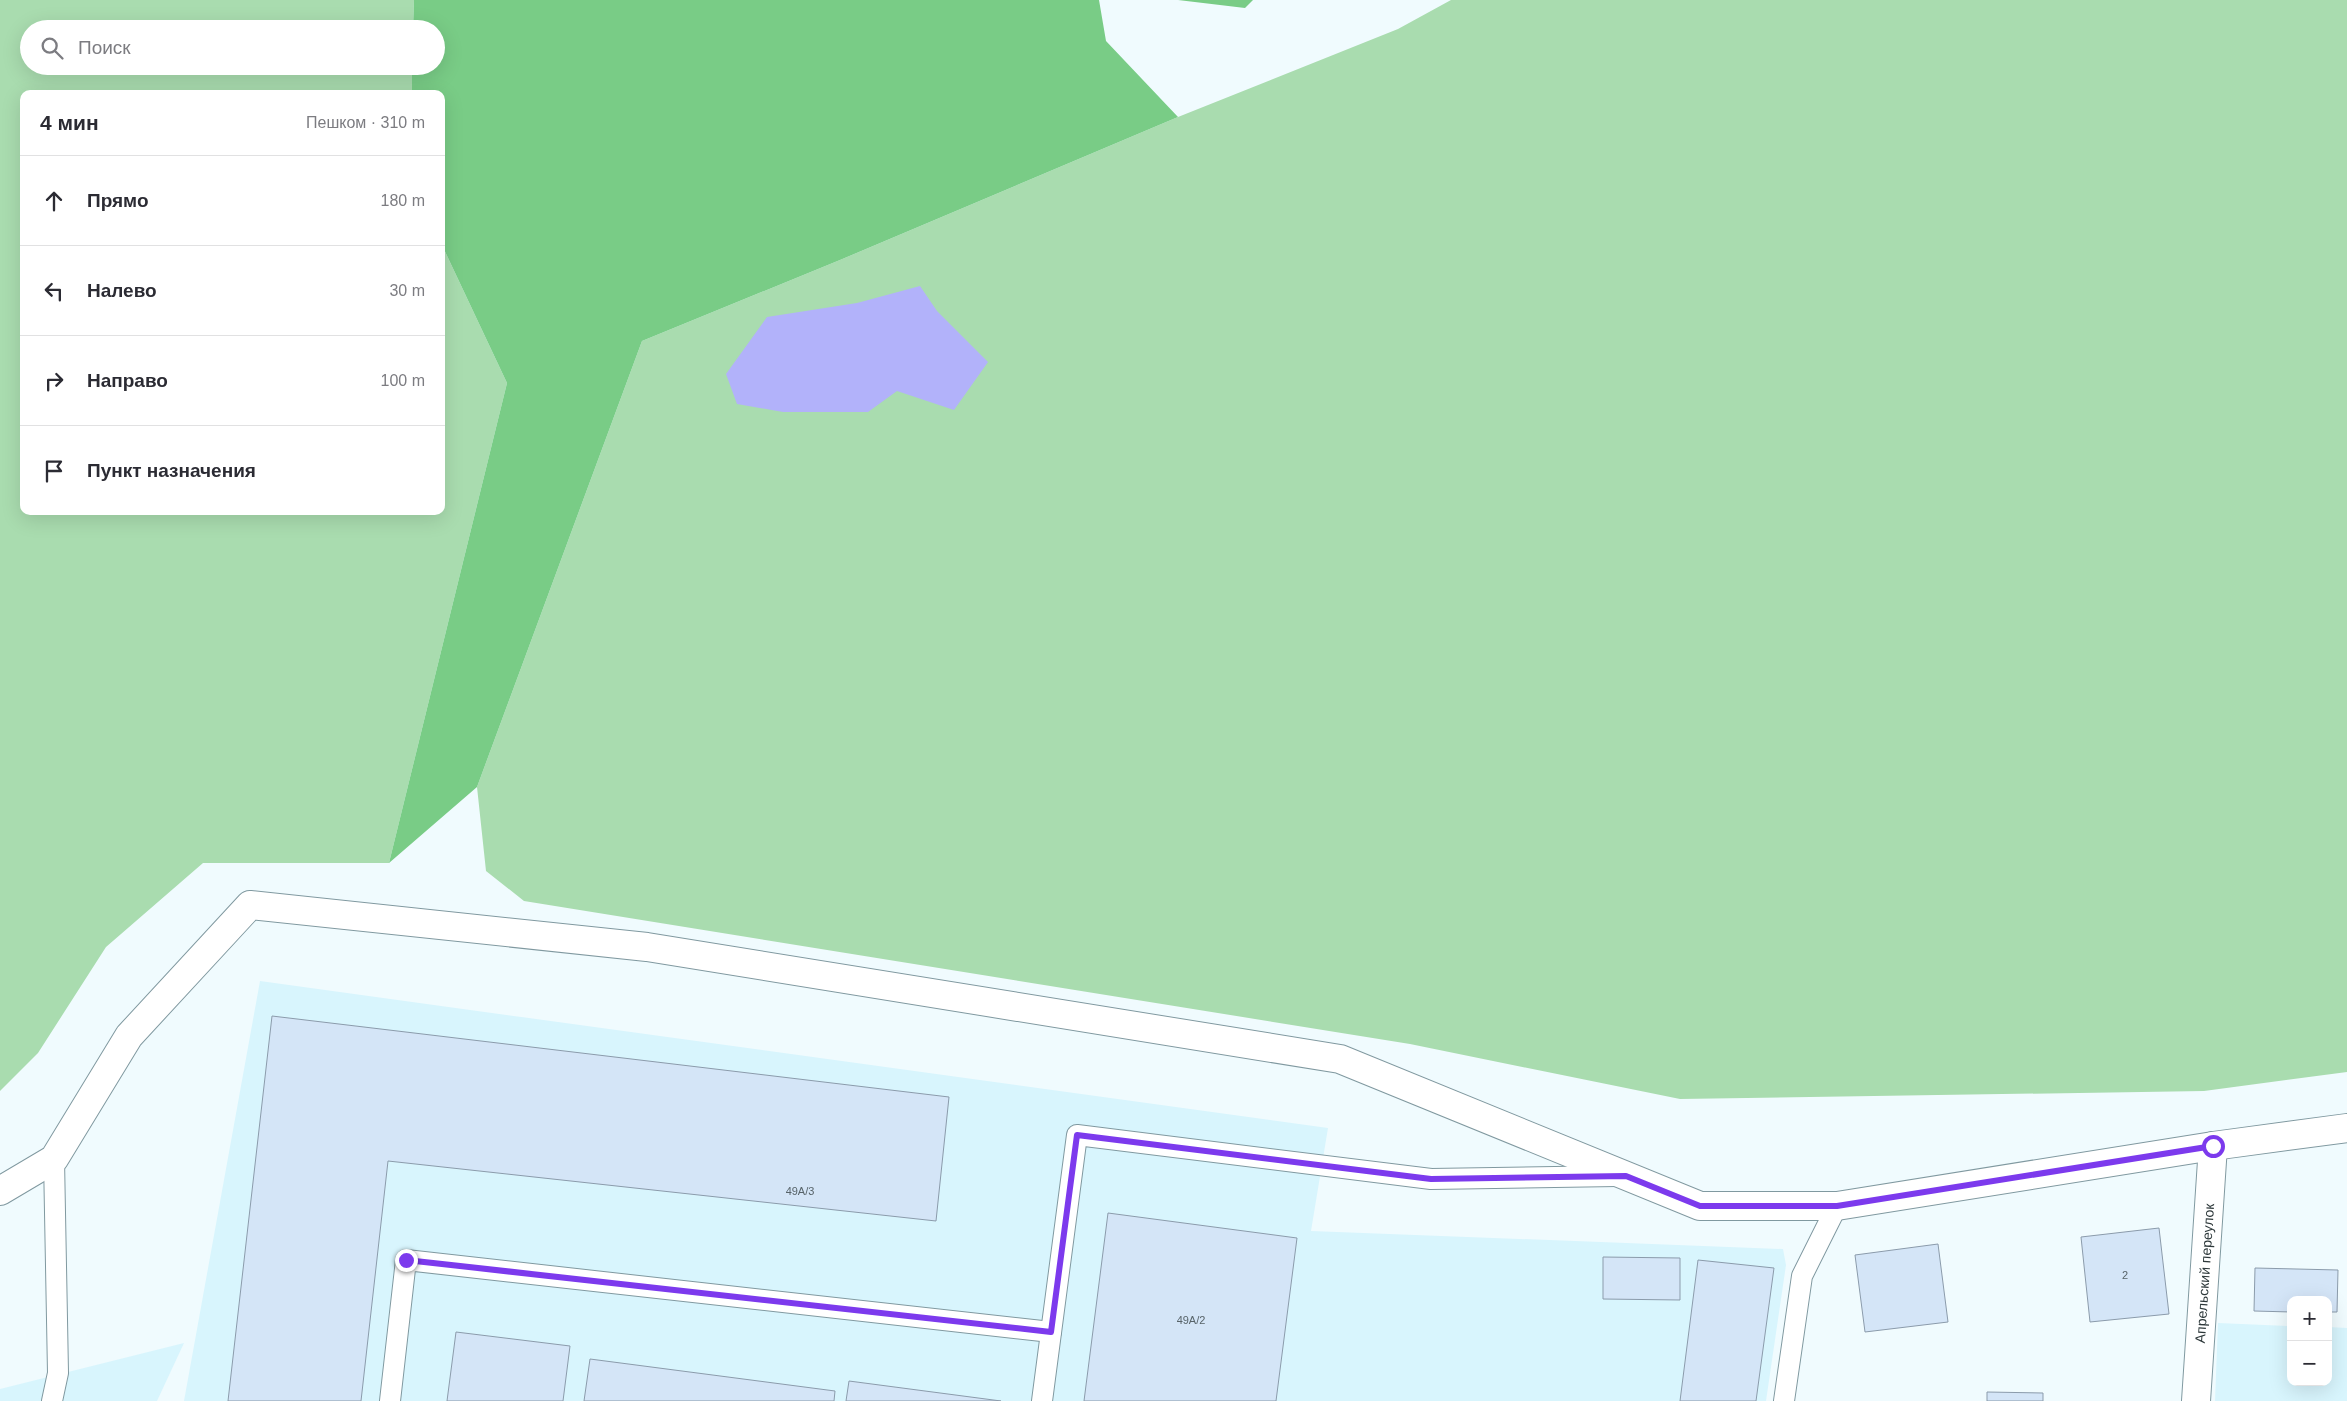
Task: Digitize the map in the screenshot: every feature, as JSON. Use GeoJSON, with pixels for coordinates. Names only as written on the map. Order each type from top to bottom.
{"type":"FeatureCollection","features":[{"type":"Feature","properties":{"kind":"street"},"geometry":{"type":"LineString","coordinates":[[0,1191],[54,1159],[129,1036],[250,905],[646,947],[1340,1059],[1700,1206],[1837,1206],[2213,1146],[2347,1128]]}},
{"type":"Feature","properties":{"kind":"street","name":"Апрельский переулок"},"geometry":{"type":"LineString","coordinates":[[2196,1401],[2213,1146]]}},
{"type":"Feature","properties":{"kind":"lane"},"geometry":{"type":"LineString","coordinates":[[1042,1401],[1077,1135],[1431,1179],[1626,1176]]}},
{"type":"Feature","properties":{"kind":"lane"},"geometry":{"type":"LineString","coordinates":[[52,1401],[58,1373],[54,1159]]}},
{"type":"Feature","properties":{"kind":"lane"},"geometry":{"type":"LineString","coordinates":[[1784,1401],[1802,1276],[1837,1206]]}},
{"type":"Feature","properties":{"kind":"lane"},"geometry":{"type":"LineString","coordinates":[[390,1401],[406,1260],[1051,1332]]}},
{"type":"Feature","properties":{"kind":"shaded area"},"geometry":{"type":"Polygon","coordinates":[[[260,981],[1328,1128],[1311,1231],[1783,1249],[1786,1265],[1766,1401],[184,1401],[260,981]]]}},
{"type":"Feature","properties":{"kind":"shaded area"},"geometry":{"type":"Polygon","coordinates":[[[2218,1323],[2287,1326],[2287,1386],[2332,1386],[2332,1327],[2347,1328],[2347,1401],[2215,1401],[2218,1323]]]}},
{"type":"Feature","properties":{"kind":"shaded area"},"geometry":{"type":"Polygon","coordinates":[[[184,1343],[157,1401],[0,1401],[0,1389],[184,1343]]]}},
{"type":"Feature","properties":{"kind":"green space"},"geometry":{"type":"Polygon","coordinates":[[[0,0],[414,0],[413,20],[20,20],[20,75],[412,75],[412,90],[20,90],[20,515],[445,515],[445,251],[507,383],[389,863],[203,863],[106,947],[38,1053],[0,1091],[0,0]]]}},
{"type":"Feature","properties":{"kind":"green space"},"geometry":{"type":"Polygon","coordinates":[[[414,0],[1099,0],[1106,41],[1178,117],[840,260],[642,341],[477,787],[389,863],[507,383],[445,251],[445,90],[412,90],[412,75],[445,75],[445,20],[413,20],[414,0]]]}},
{"type":"Feature","properties":{"kind":"green space"},"geometry":{"type":"Polygon","coordinates":[[[1178,0],[1253,0],[1245,8],[1178,0]]]}},
{"type":"Feature","properties":{"kind":"green space"},"geometry":{"type":"Polygon","coordinates":[[[1451,0],[2347,0],[2347,1072],[2204,1091],[1680,1099],[1410,1044],[524,901],[486,871],[477,787],[642,341],[840,260],[1178,117],[1398,29],[1451,0]]]}},
{"type":"Feature","properties":{"kind":"water"},"geometry":{"type":"Polygon","coordinates":[[[920,286],[937,311],[988,362],[954,410],[897,391],[868,412],[783,412],[737,404],[726,374],[767,317],[857,303],[920,286]]]}},
{"type":"Feature","properties":{"kind":"building"},"geometry":{"type":"Polygon","coordinates":[[[272,1016],[949,1097],[936,1221],[388,1161],[361,1401],[228,1401],[272,1016]]]}},
{"type":"Feature","properties":{"kind":"building"},"geometry":{"type":"Polygon","coordinates":[[[1108,1213],[1297,1238],[1276,1401],[1084,1401],[1108,1213]]]}},
{"type":"Feature","properties":{"kind":"building"},"geometry":{"type":"Polygon","coordinates":[[[2159,1228],[2169,1314],[2090,1322],[2081,1237],[2159,1228]]]}},
{"type":"Feature","properties":{"kind":"building"},"geometry":{"type":"Polygon","coordinates":[[[1938,1244],[1948,1322],[1865,1332],[1855,1255],[1938,1244]]]}},
{"type":"Feature","properties":{"kind":"building"},"geometry":{"type":"Polygon","coordinates":[[[1603,1257],[1680,1258],[1680,1300],[1603,1299],[1603,1257]]]}},
{"type":"Feature","properties":{"kind":"building"},"geometry":{"type":"Polygon","coordinates":[[[1698,1260],[1774,1268],[1756,1401],[1680,1401],[1698,1260]]]}},
{"type":"Feature","properties":{"kind":"building"},"geometry":{"type":"Polygon","coordinates":[[[2255,1268],[2338,1270],[2337,1312],[2332,1312],[2332,1296],[2287,1296],[2287,1312],[2254,1311],[2255,1268]]]}},
{"type":"Feature","properties":{"kind":"building"},"geometry":{"type":"Polygon","coordinates":[[[456,1332],[570,1346],[563,1401],[447,1401],[456,1332]]]}},
{"type":"Feature","properties":{"kind":"building"},"geometry":{"type":"Polygon","coordinates":[[[590,1359],[835,1391],[834,1401],[584,1401],[590,1359]]]}},
{"type":"Feature","properties":{"kind":"building"},"geometry":{"type":"Polygon","coordinates":[[[849,1381],[1001,1401],[846,1401],[849,1381]]]}},
{"type":"Feature","properties":{"kind":"building"},"geometry":{"type":"Polygon","coordinates":[[[1987,1392],[2043,1393],[2043,1401],[1987,1401],[1987,1392]]]}},
{"type":"Feature","properties":{"kind":"route"},"geometry":{"type":"LineString","coordinates":[[406,1260],[1051,1332],[1077,1135],[1431,1179],[1626,1176],[1700,1206],[1837,1206],[2213,1146]]}}]}
